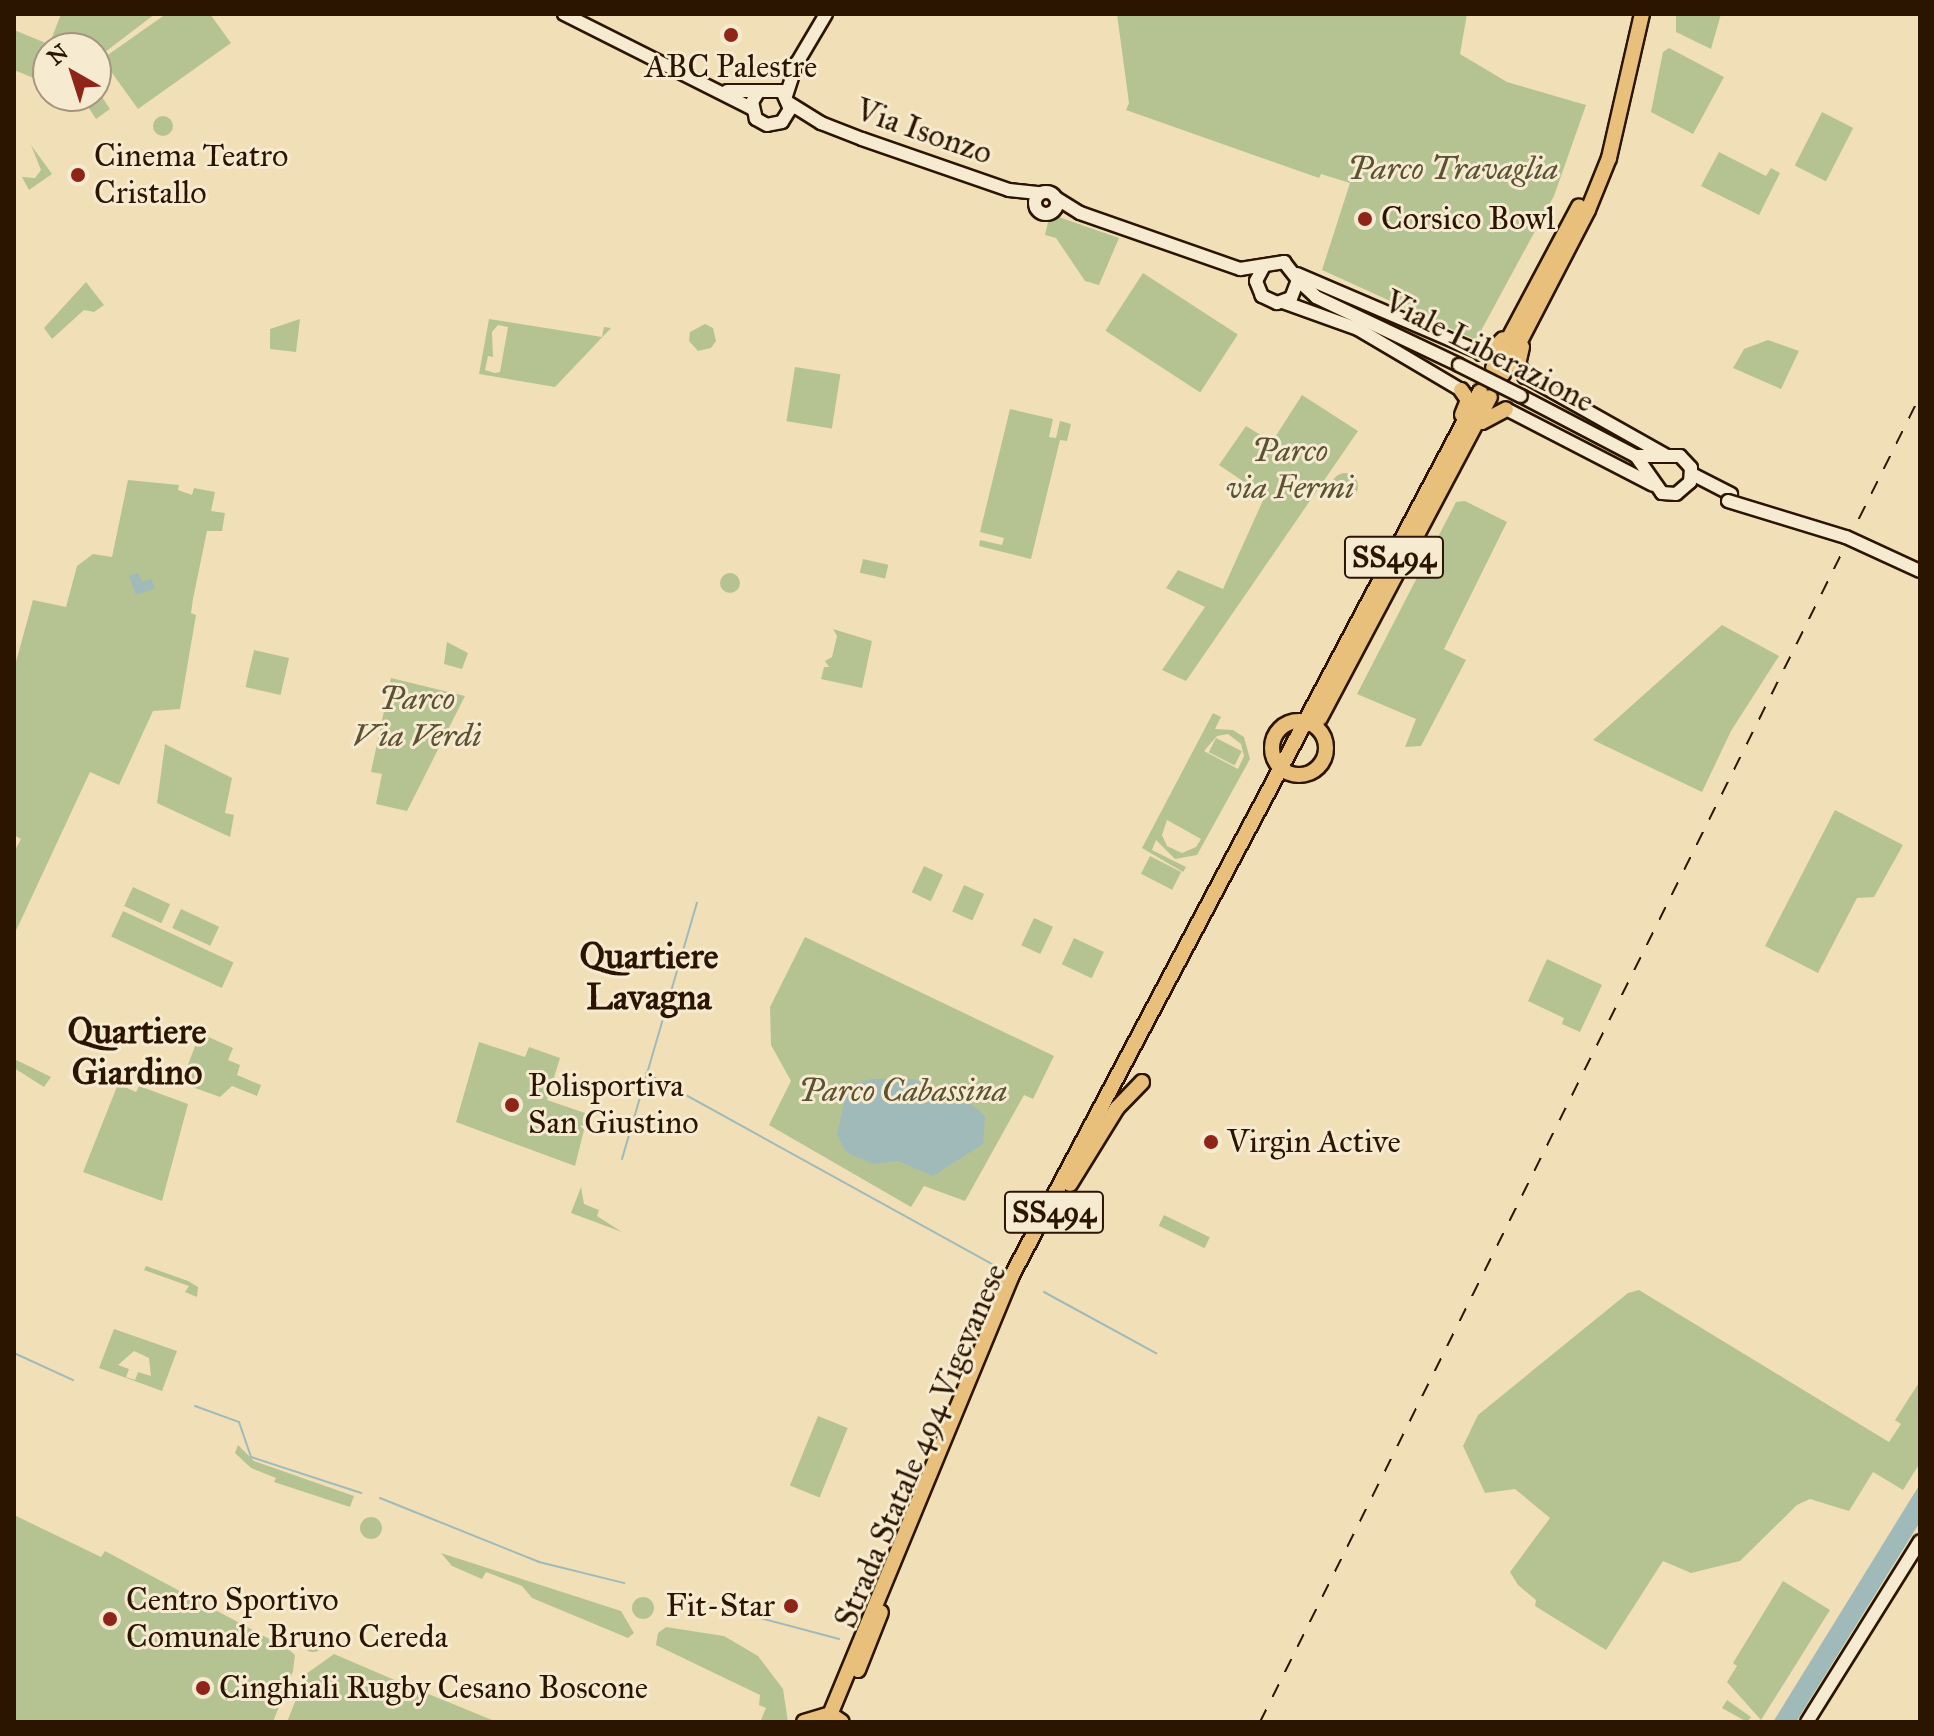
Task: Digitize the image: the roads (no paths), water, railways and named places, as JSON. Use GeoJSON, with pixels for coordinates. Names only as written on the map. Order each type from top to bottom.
{"type":"FeatureCollection","features":[{"type":"Feature","properties":{"kind":"main road"},"geometry":{"type":"LineString","coordinates":[[564,14],[751,108],[765,90],[797,63]]}},
{"type":"Feature","properties":{"kind":"main road"},"geometry":{"type":"LineString","coordinates":[[785,119],[797,63],[826,14]]}},
{"type":"Feature","properties":{"kind":"main road"},"geometry":{"type":"LineString","coordinates":[[1438,494],[1486,416],[1506,409],[1652,480],[1661,457],[1525,376],[1519,356],[1600,155],[1632,14]]}},
{"type":"Feature","properties":{"kind":"main road"},"geometry":{"type":"LineString","coordinates":[[1498,371],[1609,158],[1642,14]]}},
{"type":"Feature","properties":{"kind":"main road"},"geometry":{"type":"LineString","coordinates":[[710,87],[765,90]]}},
{"type":"Feature","properties":{"kind":"main road","name":"Via Isonzo"},"geometry":{"type":"LineString","coordinates":[[765,90],[788,100],[821,123]]}},
{"type":"Feature","properties":{"kind":"main road","name":"Via Isonzo"},"geometry":{"type":"LineString","coordinates":[[751,108],[763,124],[785,119],[821,123],[1009,190],[1056,198]]}},
{"type":"Feature","properties":{"kind":"main road","name":"Via Isonzo"},"geometry":{"type":"LineString","coordinates":[[1009,190],[1035,208]]}},
{"type":"Feature","properties":{"kind":"main road"},"geometry":{"type":"LineString","coordinates":[[1040,193],[1035,208],[1080,213]]}},
{"type":"Feature","properties":{"kind":"main road"},"geometry":{"type":"LineString","coordinates":[[1051,212],[1056,198],[1080,213],[1240,269],[1284,262],[1297,277],[1287,300],[1265,299],[1240,269]]}},
{"type":"Feature","properties":{"kind":"main road"},"geometry":{"type":"LineString","coordinates":[[1481,353],[1501,343],[1564,244]]}},
{"type":"Feature","properties":{"kind":"main road"},"geometry":{"type":"LineString","coordinates":[[1257,287],[1264,266]]}},
{"type":"Feature","properties":{"kind":"main road","name":"Viale Liberazione"},"geometry":{"type":"LineString","coordinates":[[1297,277],[1481,353]]}},
{"type":"Feature","properties":{"kind":"main road","name":"Viale Liberazione"},"geometry":{"type":"LineString","coordinates":[[1297,277],[1316,297],[1459,365],[1636,456],[1682,457],[1692,474],[1730,498],[1846,537],[1920,571]]}},
{"type":"Feature","properties":{"kind":"main road","name":"Viale Liberazione"},"geometry":{"type":"LineString","coordinates":[[1287,300],[1316,297]]}},
{"type":"Feature","properties":{"kind":"main road","name":"Viale Liberazione"},"geometry":{"type":"LineString","coordinates":[[1287,300],[1358,329],[1461,390]]}},
{"type":"Feature","properties":{"kind":"main road"},"geometry":{"type":"LineString","coordinates":[[1420,507],[1468,403],[1461,390]]}},
{"type":"Feature","properties":{"kind":"main road","name":"SS494"},"geometry":{"type":"LineString","coordinates":[[1485,394],[1438,494],[1312,724],[1420,507],[1485,394]]}},
{"type":"Feature","properties":{"kind":"main road","name":"Viale Liberazione"},"geometry":{"type":"LineString","coordinates":[[1636,456],[1652,480],[1669,495],[1686,489],[1730,498],[1848,531],[1920,563]]}},
{"type":"Feature","properties":{"kind":"main road"},"geometry":{"type":"LineString","coordinates":[[1686,489],[1692,474]]}},
{"type":"Feature","properties":{"kind":"main road"},"geometry":{"type":"LineString","coordinates":[[1287,724],[1312,724],[1326,744],[1322,762],[1309,774],[1286,771],[1273,752],[1274,739],[1287,724]]}},
{"type":"Feature","properties":{"kind":"main road","name":"Strada Statale 494 Vigevanese"},"geometry":{"type":"LineString","coordinates":[[835,1720],[1011,1277],[1312,724]]}},
{"type":"Feature","properties":{"kind":"main road","name":"Strada Statale 494 Vigevanese"},"geometry":{"type":"LineString","coordinates":[[835,1720],[1006,1309],[1286,771]]}},
{"type":"Feature","properties":{"kind":"main road"},"geometry":{"type":"LineString","coordinates":[[1070,1184],[1117,1108],[1142,1082]]}},
{"type":"Feature","properties":{"kind":"main road"},"geometry":{"type":"LineString","coordinates":[[1807,1722],[1920,1541]]}},
{"type":"Feature","properties":{"kind":"main road"},"geometry":{"type":"LineString","coordinates":[[804,1722],[835,1720]]}},
{"type":"Feature","properties":{"kind":"water"},"geometry":{"type":"Polygon","coordinates":[[[138,573],[142,582],[151,579],[155,588],[136,595],[129,576],[138,573]]]}},
{"type":"Feature","properties":{"kind":"water"},"geometry":{"type":"Polygon","coordinates":[[[872,1079],[913,1079],[971,1104],[985,1116],[983,1144],[933,1176],[898,1161],[873,1164],[846,1152],[837,1135],[845,1098],[851,1084],[872,1079]]]}},
{"type":"Feature","properties":{"kind":"water"},"geometry":{"type":"Polygon","coordinates":[[[1920,1484],[1920,1522],[1796,1722],[1773,1722],[1920,1484]]]}},
{"type":"Feature","properties":{"kind":"waterway"},"geometry":{"type":"LineString","coordinates":[[622,1159],[697,903]]}},
{"type":"Feature","properties":{"kind":"waterway"},"geometry":{"type":"LineString","coordinates":[[646,1073],[994,1265]]}},
{"type":"Feature","properties":{"kind":"waterway"},"geometry":{"type":"LineString","coordinates":[[1044,1292],[1156,1353]]}},
{"type":"Feature","properties":{"kind":"waterway"},"geometry":{"type":"LineString","coordinates":[[14,1353],[73,1380]]}},
{"type":"Feature","properties":{"kind":"waterway"},"geometry":{"type":"LineString","coordinates":[[195,1406],[239,1422],[251,1457],[361,1493]]}},
{"type":"Feature","properties":{"kind":"waterway"},"geometry":{"type":"LineString","coordinates":[[380,1498],[539,1562],[624,1583]]}},
{"type":"Feature","properties":{"kind":"waterway"},"geometry":{"type":"LineString","coordinates":[[670,1594],[839,1639]]}},
{"type":"Feature","properties":{"kind":"railway"},"geometry":{"type":"LineString","coordinates":[[1260,1722],[1920,396]]}},
{"type":"Feature","properties":{"kind":"place","name":"ABC Palestre"},"geometry":{"type":"Point","coordinates":[731,35]}},
{"type":"Feature","properties":{"kind":"place","name":"Cinema Teatro Cristallo"},"geometry":{"type":"Point","coordinates":[78,175]}},
{"type":"Feature","properties":{"kind":"place","name":"Corsico Bowl"},"geometry":{"type":"Point","coordinates":[1365,219]}},
{"type":"Feature","properties":{"kind":"place","name":"Polisportiva San Giustino"},"geometry":{"type":"Point","coordinates":[512,1105]}},
{"type":"Feature","properties":{"kind":"place","name":"Virgin Active"},"geometry":{"type":"Point","coordinates":[1211,1142]}},
{"type":"Feature","properties":{"kind":"place","name":"Fit-Star"},"geometry":{"type":"Point","coordinates":[791,1606]}},
{"type":"Feature","properties":{"kind":"place","name":"Centro Sportivo Comunale Bruno Cereda"},"geometry":{"type":"Point","coordinates":[110,1619]}},
{"type":"Feature","properties":{"kind":"place","name":"Cinghiali Rugby Cesano Boscone"},"geometry":{"type":"Point","coordinates":[203,1688]}},
{"type":"Feature","properties":{"kind":"district","name":"Quartiere Lavagna"},"geometry":{"type":"Point","coordinates":[649,976]}},
{"type":"Feature","properties":{"kind":"district","name":"Quartiere Giardino"},"geometry":{"type":"Point","coordinates":[137,1052]}},
{"type":"Feature","properties":{"kind":"park label","name":"Parco Travaglia"},"geometry":{"type":"Point","coordinates":[1453,169]}},
{"type":"Feature","properties":{"kind":"park label","name":"Parco via Fermi"},"geometry":{"type":"Point","coordinates":[1290,470]}},
{"type":"Feature","properties":{"kind":"park label","name":"Parco Via Verdi"},"geometry":{"type":"Point","coordinates":[417,718]}},
{"type":"Feature","properties":{"kind":"park label","name":"Parco Cabassina"},"geometry":{"type":"Point","coordinates":[903,1091]}}]}
